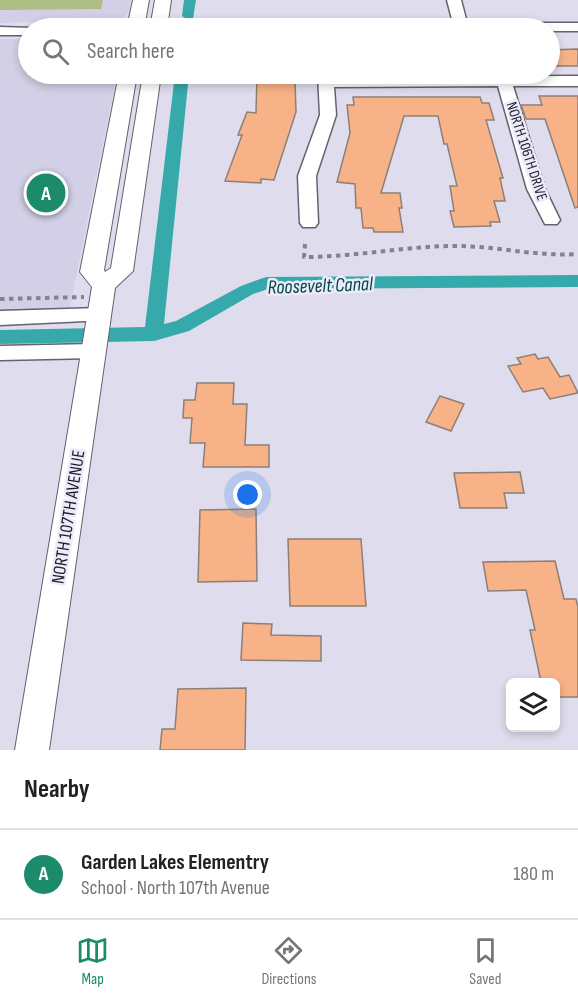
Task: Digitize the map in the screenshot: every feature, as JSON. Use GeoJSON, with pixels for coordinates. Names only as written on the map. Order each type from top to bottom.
{"type":"FeatureCollection","features":[{"type":"Feature","properties":{"kind":"main road"},"geometry":{"type":"LineString","coordinates":[[138,18],[141,0]]}},
{"type":"Feature","properties":{"kind":"main road"},"geometry":{"type":"LineString","coordinates":[[160,18],[163,0]]}},
{"type":"Feature","properties":{"kind":"main road"},"geometry":{"type":"LineString","coordinates":[[101,304],[92,272],[126,84]]}},
{"type":"Feature","properties":{"kind":"main road"},"geometry":{"type":"LineString","coordinates":[[101,304],[122,271],[150,84]]}},
{"type":"Feature","properties":{"kind":"main road","name":"NORTH 107TH AVENUE"},"geometry":{"type":"LineString","coordinates":[[32,750],[101,304]]}},
{"type":"Feature","properties":{"kind":"street"},"geometry":{"type":"LineString","coordinates":[[454,0],[459,18]]}},
{"type":"Feature","properties":{"kind":"street"},"geometry":{"type":"LineString","coordinates":[[560,27],[578,27]]}},
{"type":"Feature","properties":{"kind":"street"},"geometry":{"type":"LineString","coordinates":[[0,31],[18,31]]}},
{"type":"Feature","properties":{"kind":"street"},"geometry":{"type":"LineString","coordinates":[[560,81],[578,81]]}},
{"type":"Feature","properties":{"kind":"street"},"geometry":{"type":"LineString","coordinates":[[309,223],[307,176],[328,115],[326,84]]}},
{"type":"Feature","properties":{"kind":"street","name":"NORTH 106TH DRIVE"},"geometry":{"type":"LineString","coordinates":[[505,84],[536,189],[551,220]]}},
{"type":"Feature","properties":{"kind":"street"},"geometry":{"type":"LineString","coordinates":[[0,318],[101,304]]}},
{"type":"Feature","properties":{"kind":"street"},"geometry":{"type":"LineString","coordinates":[[0,353],[94,351]]}},
{"type":"Feature","properties":{"kind":"path"},"geometry":{"type":"LineString","coordinates":[[305,244],[304,257],[330,258],[452,246],[544,254],[578,254]]}},
{"type":"Feature","properties":{"kind":"path"},"geometry":{"type":"LineString","coordinates":[[0,299],[101,304]]}},
{"type":"Feature","properties":{"kind":"shaded area"},"geometry":{"type":"Polygon","coordinates":[[[0,0],[131,0],[129,11],[121,18],[18,18],[18,22],[0,23],[0,0]]]}},
{"type":"Feature","properties":{"kind":"shaded area"},"geometry":{"type":"Polygon","coordinates":[[[0,39],[18,39],[18,84],[115,84],[69,312],[0,314],[0,39]]]}},
{"type":"Feature","properties":{"kind":"green space"},"geometry":{"type":"Polygon","coordinates":[[[0,0],[103,0],[101,9],[0,10],[0,0]]]}},
{"type":"Feature","properties":{"kind":"building"},"geometry":{"type":"Polygon","coordinates":[[[578,49],[578,66],[560,66],[560,50],[578,49]]]}},
{"type":"Feature","properties":{"kind":"building"},"geometry":{"type":"Polygon","coordinates":[[[257,84],[295,84],[296,112],[274,180],[261,179],[261,183],[225,181],[242,135],[238,135],[247,112],[256,113],[257,84]]]}},
{"type":"Feature","properties":{"kind":"building"},"geometry":{"type":"Polygon","coordinates":[[[539,96],[578,96],[578,207],[575,208],[545,119],[526,119],[521,105],[542,105],[539,96]]]}},
{"type":"Feature","properties":{"kind":"building"},"geometry":{"type":"Polygon","coordinates":[[[353,97],[480,97],[482,103],[489,103],[494,120],[486,120],[503,178],[500,178],[505,201],[494,201],[500,222],[490,222],[491,226],[454,227],[450,211],[454,211],[450,186],[457,186],[438,116],[404,116],[381,193],[400,193],[402,208],[399,208],[403,232],[374,232],[373,228],[363,228],[361,208],[356,208],[355,184],[337,182],[350,133],[347,105],[354,105],[353,97]]]}},
{"type":"Feature","properties":{"kind":"building"},"geometry":{"type":"Polygon","coordinates":[[[535,354],[538,359],[548,357],[560,377],[569,375],[578,393],[550,399],[543,388],[523,392],[508,366],[521,364],[517,358],[535,354]]]}},
{"type":"Feature","properties":{"kind":"building"},"geometry":{"type":"Polygon","coordinates":[[[197,383],[234,383],[233,404],[247,404],[245,445],[269,445],[269,467],[203,467],[205,443],[190,443],[192,418],[183,418],[184,400],[195,400],[197,383]]]}},
{"type":"Feature","properties":{"kind":"building"},"geometry":{"type":"Polygon","coordinates":[[[440,396],[464,404],[451,431],[426,422],[440,396]]]}},
{"type":"Feature","properties":{"kind":"building"},"geometry":{"type":"Polygon","coordinates":[[[520,472],[524,493],[504,493],[507,508],[460,508],[454,473],[520,472]]]}},
{"type":"Feature","properties":{"kind":"building"},"geometry":{"type":"Polygon","coordinates":[[[256,509],[257,581],[198,582],[200,510],[256,509]]]}},
{"type":"Feature","properties":{"kind":"building"},"geometry":{"type":"Polygon","coordinates":[[[288,539],[361,539],[366,606],[290,606],[288,539]]]}},
{"type":"Feature","properties":{"kind":"building"},"geometry":{"type":"Polygon","coordinates":[[[555,561],[564,599],[576,599],[578,607],[578,697],[560,697],[560,678],[540,678],[530,630],[535,630],[526,590],[488,591],[483,562],[555,561]]]}},
{"type":"Feature","properties":{"kind":"building"},"geometry":{"type":"Polygon","coordinates":[[[243,623],[272,624],[271,635],[321,636],[321,661],[241,660],[243,623]]]}},
{"type":"Feature","properties":{"kind":"building"},"geometry":{"type":"Polygon","coordinates":[[[246,688],[245,750],[160,750],[162,729],[175,729],[178,689],[246,688]]]}},
{"type":"Feature","properties":{"kind":"waterway"},"geometry":{"type":"LineString","coordinates":[[188,16],[190,0]]}},
{"type":"Feature","properties":{"kind":"waterway"},"geometry":{"type":"LineString","coordinates":[[154,334],[181,84]]}},
{"type":"Feature","properties":{"kind":"waterway","name":"Roosevelt Canal"},"geometry":{"type":"LineString","coordinates":[[154,334],[182,326],[247,290],[266,283],[578,281]]}},
{"type":"Feature","properties":{"kind":"waterway","name":"Roosevelt Canal"},"geometry":{"type":"LineString","coordinates":[[0,337],[154,334]]}},
{"type":"Feature","properties":{"kind":"place","name":"Garden Lakes Elementry"},"geometry":{"type":"Point","coordinates":[46,193]}}]}
